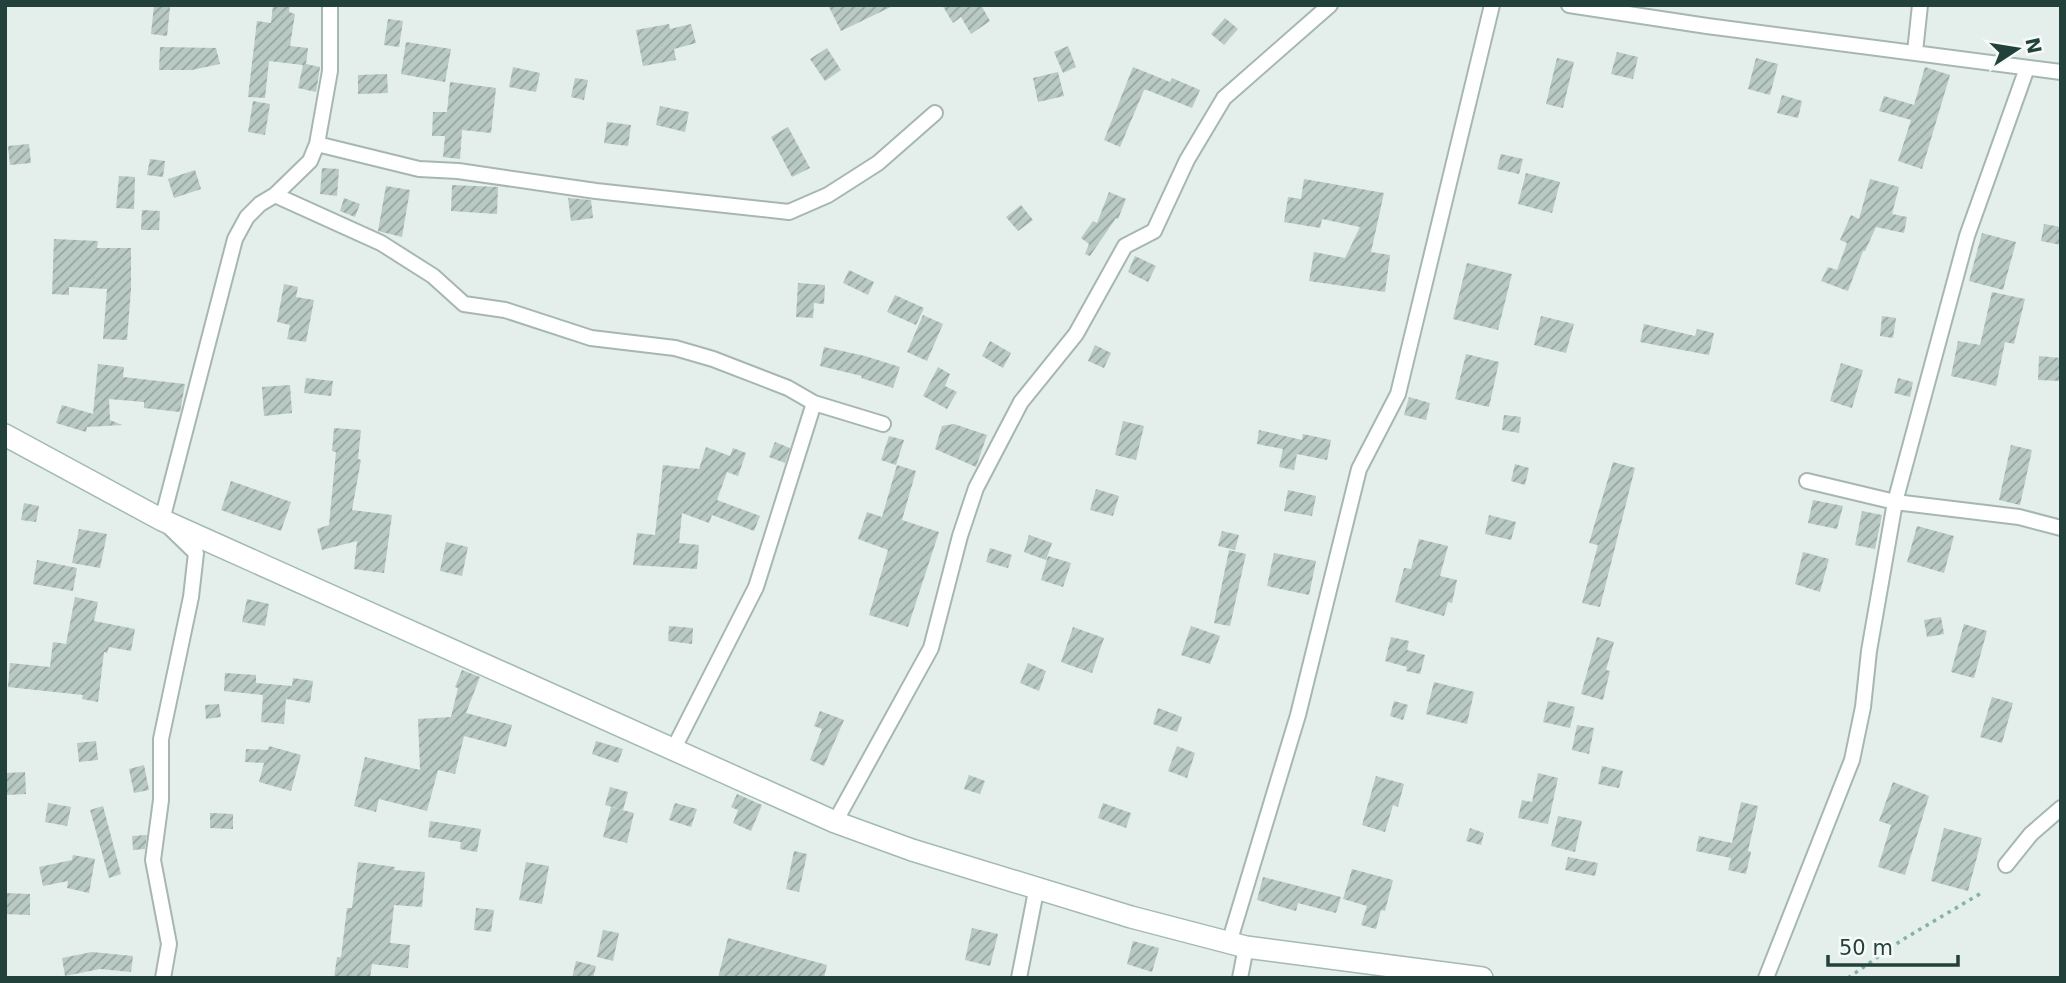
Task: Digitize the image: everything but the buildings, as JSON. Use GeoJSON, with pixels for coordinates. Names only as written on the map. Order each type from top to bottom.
{"type":"FeatureCollection","features":[{"type":"Feature","properties":{"kind":"street"},"geometry":{"type":"LineString","coordinates":[[162,520],[234,239],[247,217],[310,161],[317,144],[330,71],[330,5]]}},
{"type":"Feature","properties":{"kind":"street"},"geometry":{"type":"LineString","coordinates":[[835,822],[931,648],[960,536],[976,488],[1021,402],[1076,334],[1125,246],[1154,231],[1187,160],[1224,98],[1330,5]]}},
{"type":"Feature","properties":{"kind":"street"},"geometry":{"type":"LineString","coordinates":[[1240,978],[1238,945],[1359,470],[1398,394],[1492,5]]}},
{"type":"Feature","properties":{"kind":"street"},"geometry":{"type":"LineString","coordinates":[[1569,5],[1707,26],[2061,72]]}},
{"type":"Feature","properties":{"kind":"street"},"geometry":{"type":"LineString","coordinates":[[1915,52],[1920,5]]}},
{"type":"Feature","properties":{"kind":"street"},"geometry":{"type":"LineString","coordinates":[[1766,978],[1852,761],[1895,502],[1967,236],[2027,68]]}},
{"type":"Feature","properties":{"kind":"street"},"geometry":{"type":"LineString","coordinates":[[317,144],[418,169],[458,171],[596,191],[789,212],[828,195],[877,163],[935,113]]}},
{"type":"Feature","properties":{"kind":"street"},"geometry":{"type":"LineString","coordinates":[[275,194],[381,243],[433,276],[464,304],[505,310],[591,338],[675,348],[701,355],[788,388],[814,403],[883,424]]}},
{"type":"Feature","properties":{"kind":"street"},"geometry":{"type":"LineString","coordinates":[[674,748],[756,587],[814,403]]}},
{"type":"Feature","properties":{"kind":"street"},"geometry":{"type":"LineString","coordinates":[[5,435],[162,520],[835,822],[912,850],[1037,886],[1131,917],[1238,945],[1482,978]]}},
{"type":"Feature","properties":{"kind":"street"},"geometry":{"type":"LineString","coordinates":[[1807,481],[1895,502],[2019,517],[2061,528]]}},
{"type":"Feature","properties":{"kind":"street"},"geometry":{"type":"LineString","coordinates":[[162,520],[196,553],[191,597],[161,738],[161,800],[153,860],[169,944],[163,978]]}},
{"type":"Feature","properties":{"kind":"street"},"geometry":{"type":"LineString","coordinates":[[2006,865],[2031,834],[2061,808]]}},
{"type":"Feature","properties":{"kind":"street"},"geometry":{"type":"LineString","coordinates":[[1019,978],[1037,886]]}},
{"type":"Feature","properties":{"kind":"path"},"geometry":{"type":"LineString","coordinates":[[1848,978],[1902,940],[1983,892]]}}]}
